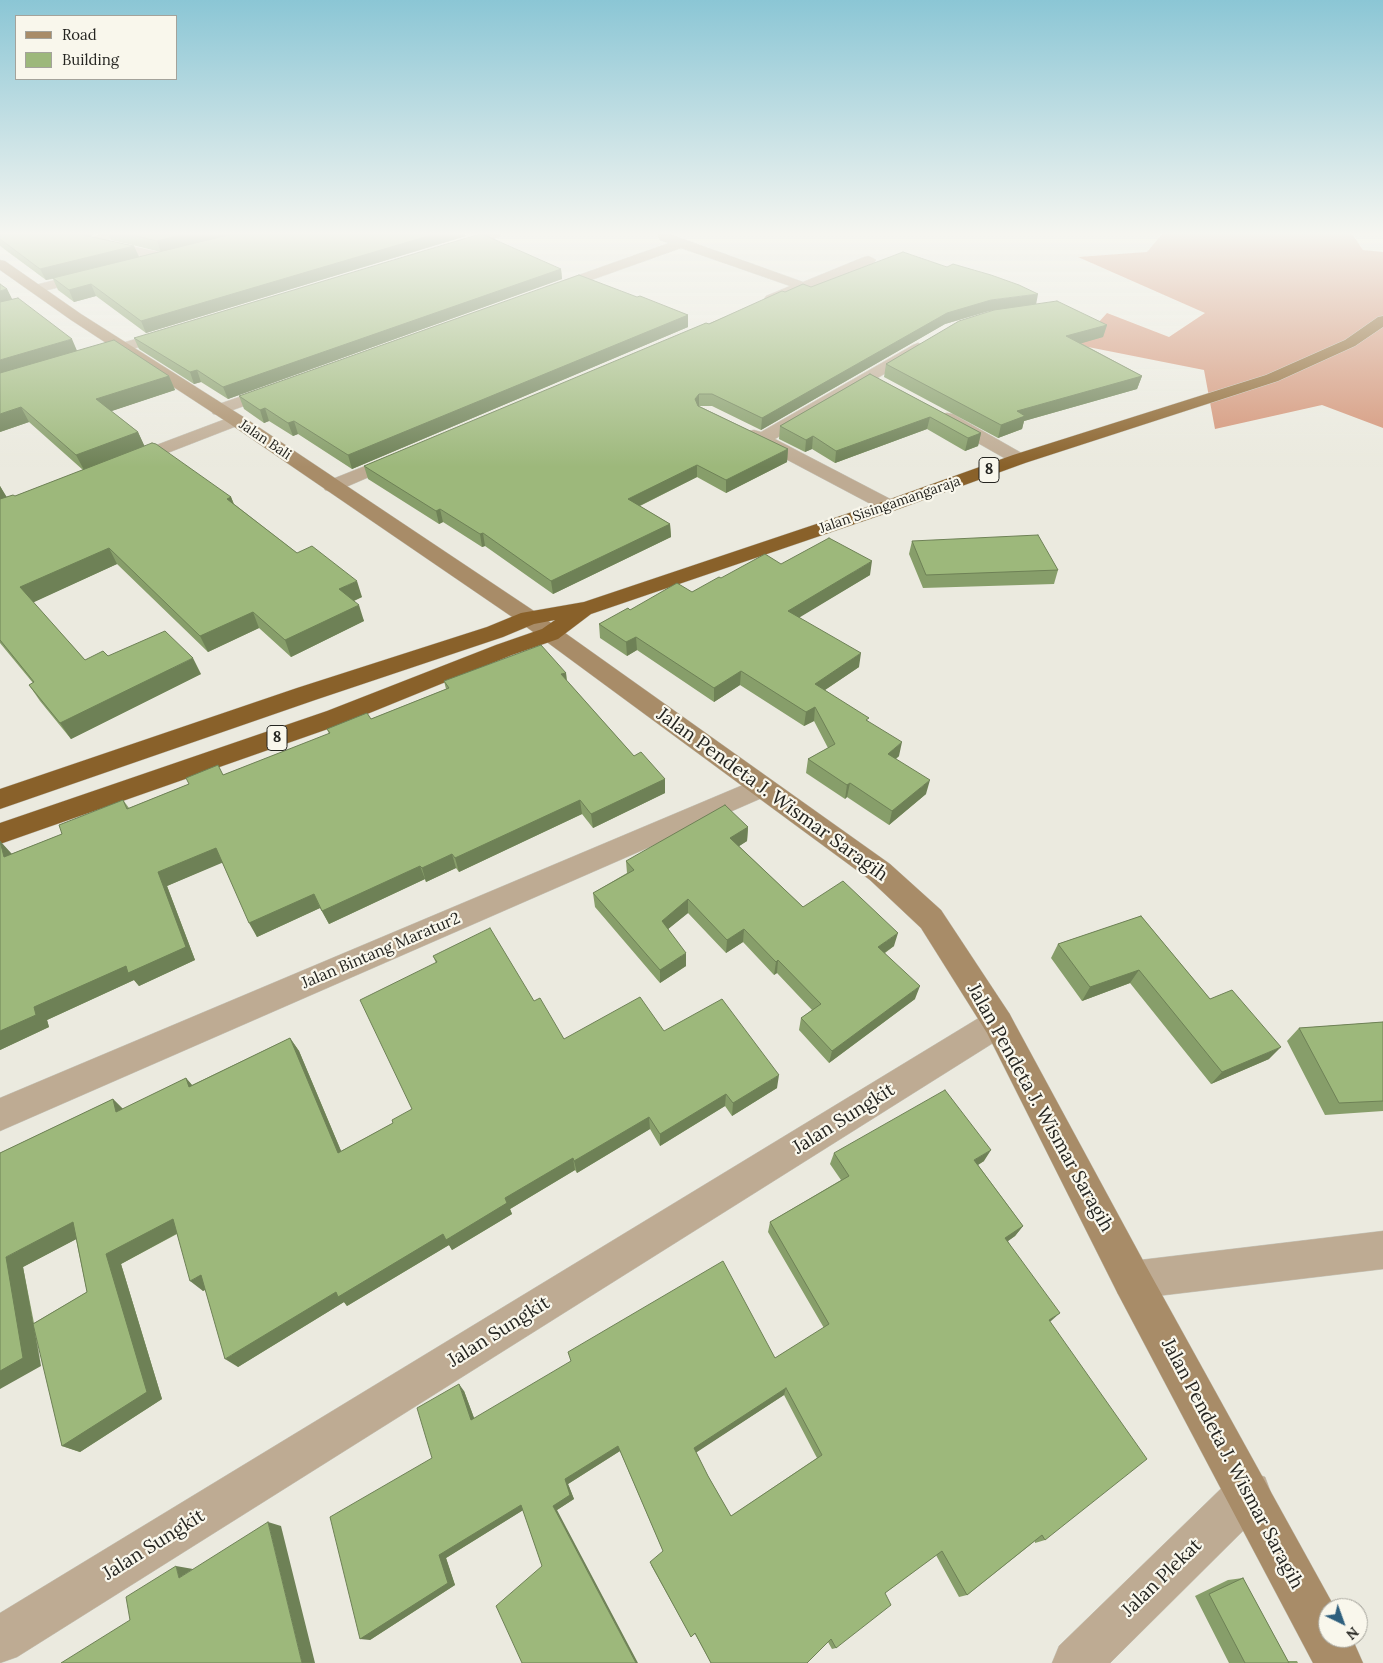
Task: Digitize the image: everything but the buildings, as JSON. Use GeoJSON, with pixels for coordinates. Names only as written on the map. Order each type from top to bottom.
{"type":"FeatureCollection","features":[{"type":"Feature","properties":{"kind":"highway","name":"Jalan Sisingamangaraja"},"geometry":{"type":"LineString","coordinates":[[539,626],[1019,459],[1272,378],[1350,343],[1383,320]]}},
{"type":"Feature","properties":{"kind":"highway","name":"8"},"geometry":{"type":"LineString","coordinates":[[0,799],[495,632],[539,626]]}},
{"type":"Feature","properties":{"kind":"highway","name":"8"},"geometry":{"type":"LineString","coordinates":[[0,834],[336,717],[504,650],[539,626]]}},
{"type":"Feature","properties":{"kind":"street","name":"Jalan Bali"},"geometry":{"type":"LineString","coordinates":[[64,312],[236,420],[539,626]]}},
{"type":"Feature","properties":{"kind":"street"},"geometry":{"type":"LineString","coordinates":[[75,361],[188,328]]}},
{"type":"Feature","properties":{"kind":"street"},"geometry":{"type":"LineString","coordinates":[[762,439],[935,338]]}},
{"type":"Feature","properties":{"kind":"street"},"geometry":{"type":"LineString","coordinates":[[868,377],[885,386]]}},
{"type":"Feature","properties":{"kind":"street"},"geometry":{"type":"LineString","coordinates":[[219,410],[292,383]]}},
{"type":"Feature","properties":{"kind":"street"},"geometry":{"type":"LineString","coordinates":[[929,408],[1019,459]]}},
{"type":"Feature","properties":{"kind":"street"},"geometry":{"type":"LineString","coordinates":[[111,468],[236,420]]}},
{"type":"Feature","properties":{"kind":"street"},"geometry":{"type":"LineString","coordinates":[[737,427],[888,506]]}},
{"type":"Feature","properties":{"kind":"street"},"geometry":{"type":"LineString","coordinates":[[332,486],[414,451]]}},
{"type":"Feature","properties":{"kind":"street","name":"Jalan Pendeta J. Wismar Saragih"},"geometry":{"type":"LineString","coordinates":[[539,626],[880,872],[931,919],[998,1024],[1132,1280],[1249,1493],[1339,1663]]}},
{"type":"Feature","properties":{"kind":"street","name":"Jalan Bintang Maratur2"},"geometry":{"type":"LineString","coordinates":[[0,1115],[762,787]]}},
{"type":"Feature","properties":{"kind":"street","name":"Jalan Sungkit"},"geometry":{"type":"LineString","coordinates":[[0,1640],[998,1024]]}},
{"type":"Feature","properties":{"kind":"street"},"geometry":{"type":"LineString","coordinates":[[1132,1280],[1383,1250]]}},
{"type":"Feature","properties":{"kind":"street","name":"Jalan Plekat"},"geometry":{"type":"LineString","coordinates":[[1076,1663],[1249,1493]]}},
{"type":"Feature","properties":{"kind":"shaded area"},"geometry":{"type":"Polygon","coordinates":[[[1202,312],[1383,312],[1383,428],[1322,405],[1215,429],[1204,370],[1078,345],[1107,313],[1169,337],[1205,313],[1202,312]]]}}]}
